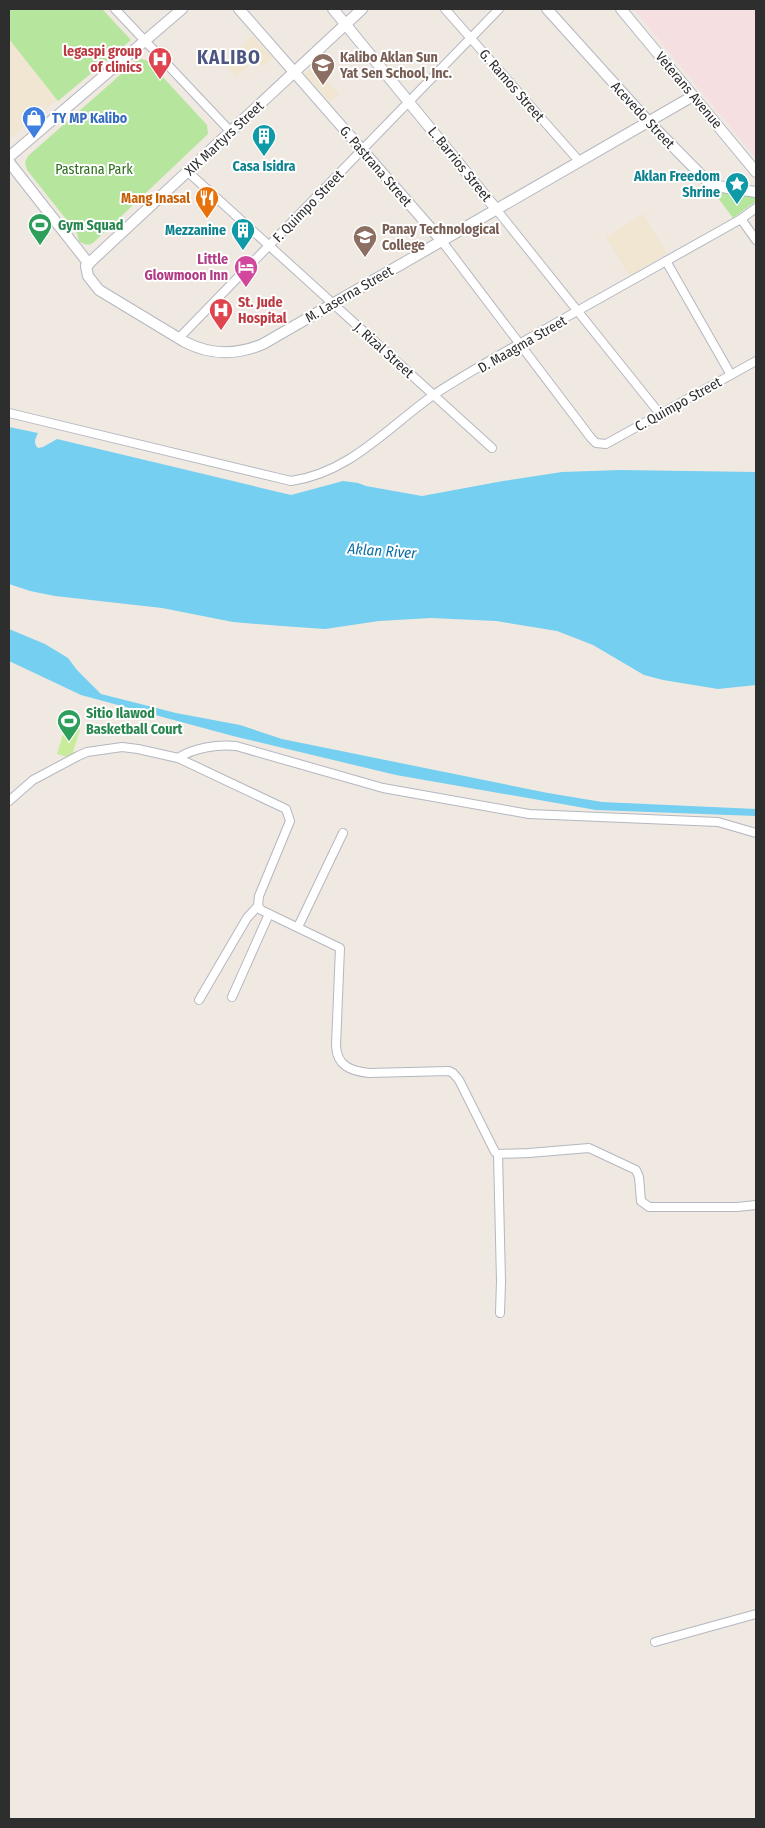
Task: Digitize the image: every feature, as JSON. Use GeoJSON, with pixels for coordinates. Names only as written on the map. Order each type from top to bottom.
{"type":"FeatureCollection","features":[{"type":"Feature","properties":{"kind":"street"},"geometry":{"type":"LineString","coordinates":[[115,9],[230,132]]}},
{"type":"Feature","properties":{"kind":"street"},"geometry":{"type":"LineString","coordinates":[[9,157],[182,9]]}},
{"type":"Feature","properties":{"kind":"street","name":"G. Pastrana Street"},"geometry":{"type":"LineString","coordinates":[[239,9],[441,240],[591,438],[600,444]]}},
{"type":"Feature","properties":{"kind":"street","name":"L. Barrios Street"},"geometry":{"type":"LineString","coordinates":[[333,9],[660,414]]}},
{"type":"Feature","properties":{"kind":"street","name":"XIX Martyrs Street"},"geometry":{"type":"LineString","coordinates":[[87,265],[362,9]]}},
{"type":"Feature","properties":{"kind":"street","name":"G. Ramos Street"},"geometry":{"type":"LineString","coordinates":[[445,9],[579,161]]}},
{"type":"Feature","properties":{"kind":"street","name":"F. Quimpo Street"},"geometry":{"type":"LineString","coordinates":[[179,338],[499,9]]}},
{"type":"Feature","properties":{"kind":"street","name":"Acevedo Street"},"geometry":{"type":"LineString","coordinates":[[547,9],[648,122],[707,181],[715,186],[726,189],[756,192]]}},
{"type":"Feature","properties":{"kind":"street","name":"Veterans Avenue"},"geometry":{"type":"LineString","coordinates":[[621,9],[756,172]]}},
{"type":"Feature","properties":{"kind":"street","name":"M. Laserna Street"},"geometry":{"type":"LineString","coordinates":[[9,162],[87,265],[88,276],[100,290],[197,348],[214,352],[233,352],[263,344],[693,96]]}},
{"type":"Feature","properties":{"kind":"street","name":"J. Rizal Street"},"geometry":{"type":"LineString","coordinates":[[188,172],[492,448]]}},
{"type":"Feature","properties":{"kind":"street","name":"D. Maagma Street"},"geometry":{"type":"LineString","coordinates":[[9,412],[291,482],[323,474],[374,444],[434,395],[741,219],[756,208]]}},
{"type":"Feature","properties":{"kind":"street"},"geometry":{"type":"LineString","coordinates":[[741,219],[756,240]]}},
{"type":"Feature","properties":{"kind":"street"},"geometry":{"type":"LineString","coordinates":[[666,261],[731,375]]}},
{"type":"Feature","properties":{"kind":"street","name":"C. Quimpo Street"},"geometry":{"type":"LineString","coordinates":[[600,444],[606,444],[756,361]]}},
{"type":"Feature","properties":{"kind":"street"},"geometry":{"type":"LineString","coordinates":[[178,758],[189,752],[230,745],[383,788],[529,814],[718,822],[756,833]]}},
{"type":"Feature","properties":{"kind":"street"},"geometry":{"type":"LineString","coordinates":[[9,801],[32,780],[87,752],[122,747],[138,748],[178,758],[286,809],[290,821],[259,896],[258,906],[246,918],[199,1000]]}},
{"type":"Feature","properties":{"kind":"street"},"geometry":{"type":"LineString","coordinates":[[298,927],[342,833]]}},
{"type":"Feature","properties":{"kind":"street"},"geometry":{"type":"LineString","coordinates":[[258,906],[261,910],[340,948],[336,1056],[342,1063],[359,1072],[369,1073],[448,1071],[453,1073],[459,1080],[494,1152],[498,1154],[530,1154],[584,1148],[594,1149],[636,1170],[639,1177],[641,1201],[649,1207],[736,1207],[756,1205]]}},
{"type":"Feature","properties":{"kind":"street"},"geometry":{"type":"LineString","coordinates":[[232,997],[269,914]]}},
{"type":"Feature","properties":{"kind":"street"},"geometry":{"type":"LineString","coordinates":[[498,1154],[500,1313]]}},
{"type":"Feature","properties":{"kind":"street"},"geometry":{"type":"LineString","coordinates":[[654,1642],[756,1614]]}},
{"type":"Feature","properties":{"kind":"shaded area"},"geometry":{"type":"Polygon","coordinates":[[[634,9],[756,9],[756,158],[634,9]]]}},
{"type":"Feature","properties":{"kind":"shaded area"},"geometry":{"type":"Polygon","coordinates":[[[252,36],[273,58],[264,66],[256,58],[237,77],[223,63],[252,36]]]}},
{"type":"Feature","properties":{"kind":"shaded area"},"geometry":{"type":"Polygon","coordinates":[[[9,38],[58,99],[9,139],[9,38]]]}},
{"type":"Feature","properties":{"kind":"shaded area","name":"Kalibo Aklan Sun Yat Sen School, Inc."},"geometry":{"type":"Polygon","coordinates":[[[314,66],[339,94],[330,102],[305,74],[314,66]]]}},
{"type":"Feature","properties":{"kind":"shaded area"},"geometry":{"type":"Polygon","coordinates":[[[643,214],[667,253],[630,277],[606,237],[643,214]]]}},
{"type":"Feature","properties":{"kind":"green space"},"geometry":{"type":"Polygon","coordinates":[[[9,9],[102,9],[131,40],[58,101],[9,39],[9,9]]]}},
{"type":"Feature","properties":{"kind":"green space","name":"Pastrana Park"},"geometry":{"type":"Polygon","coordinates":[[[142,59],[148,61],[207,125],[208,134],[94,242],[85,244],[79,241],[77,233],[27,170],[25,162],[28,156],[136,61],[142,59]]]}},
{"type":"Feature","properties":{"kind":"green space"},"geometry":{"type":"Polygon","coordinates":[[[719,192],[756,196],[756,201],[733,218],[716,195],[719,192]]]}},
{"type":"Feature","properties":{"kind":"green space","name":"Sitio Ilawod Basketball Court"},"geometry":{"type":"Polygon","coordinates":[[[66,725],[80,730],[71,758],[57,754],[66,725]]]}},
{"type":"Feature","properties":{"kind":"water","name":"Aklan River"},"geometry":{"type":"Polygon","coordinates":[[[9,427],[38,433],[35,444],[38,448],[57,439],[291,495],[343,481],[422,496],[562,472],[620,470],[756,472],[756,685],[718,689],[663,680],[644,675],[593,645],[557,631],[496,621],[431,618],[379,621],[325,629],[282,626],[233,622],[162,608],[55,596],[9,584],[9,427]]]}},
{"type":"Feature","properties":{"kind":"water"},"geometry":{"type":"Polygon","coordinates":[[[9,629],[45,644],[68,658],[101,694],[176,713],[240,725],[282,739],[548,793],[602,802],[756,809],[756,816],[596,810],[396,775],[233,736],[81,695],[9,661],[9,629]]]}},
{"type":"Feature","properties":{"kind":"place","name":"legaspi group of clinics"},"geometry":{"type":"Point","coordinates":[160,80]}},
{"type":"Feature","properties":{"kind":"place","name":"Kalibo Aklan Sun Yat Sen School, Inc."},"geometry":{"type":"Point","coordinates":[323,86]}},
{"type":"Feature","properties":{"kind":"place","name":"TY MP Kalibo"},"geometry":{"type":"Point","coordinates":[34,139]}},
{"type":"Feature","properties":{"kind":"place","name":"Casa Isidra"},"geometry":{"type":"Point","coordinates":[264,157]}},
{"type":"Feature","properties":{"kind":"place","name":"Aklan Freedom Shrine"},"geometry":{"type":"Point","coordinates":[737,205]}},
{"type":"Feature","properties":{"kind":"place","name":"Mang Inasal"},"geometry":{"type":"Point","coordinates":[207,219]}},
{"type":"Feature","properties":{"kind":"place","name":"Gym Squad"},"geometry":{"type":"Point","coordinates":[40,246]}},
{"type":"Feature","properties":{"kind":"place","name":"Mezzanine"},"geometry":{"type":"Point","coordinates":[243,251]}},
{"type":"Feature","properties":{"kind":"place","name":"Panay Technological College"},"geometry":{"type":"Point","coordinates":[365,258]}},
{"type":"Feature","properties":{"kind":"place","name":"Little Glowmoon Inn"},"geometry":{"type":"Point","coordinates":[246,288]}},
{"type":"Feature","properties":{"kind":"place","name":"St. Jude Hospital"},"geometry":{"type":"Point","coordinates":[221,331]}},
{"type":"Feature","properties":{"kind":"place","name":"Sitio Ilawod Basketball Court"},"geometry":{"type":"Point","coordinates":[69,742]}},
{"type":"Feature","properties":{"kind":"district","name":"KALIBO"},"geometry":{"type":"Point","coordinates":[229,57]}}]}
